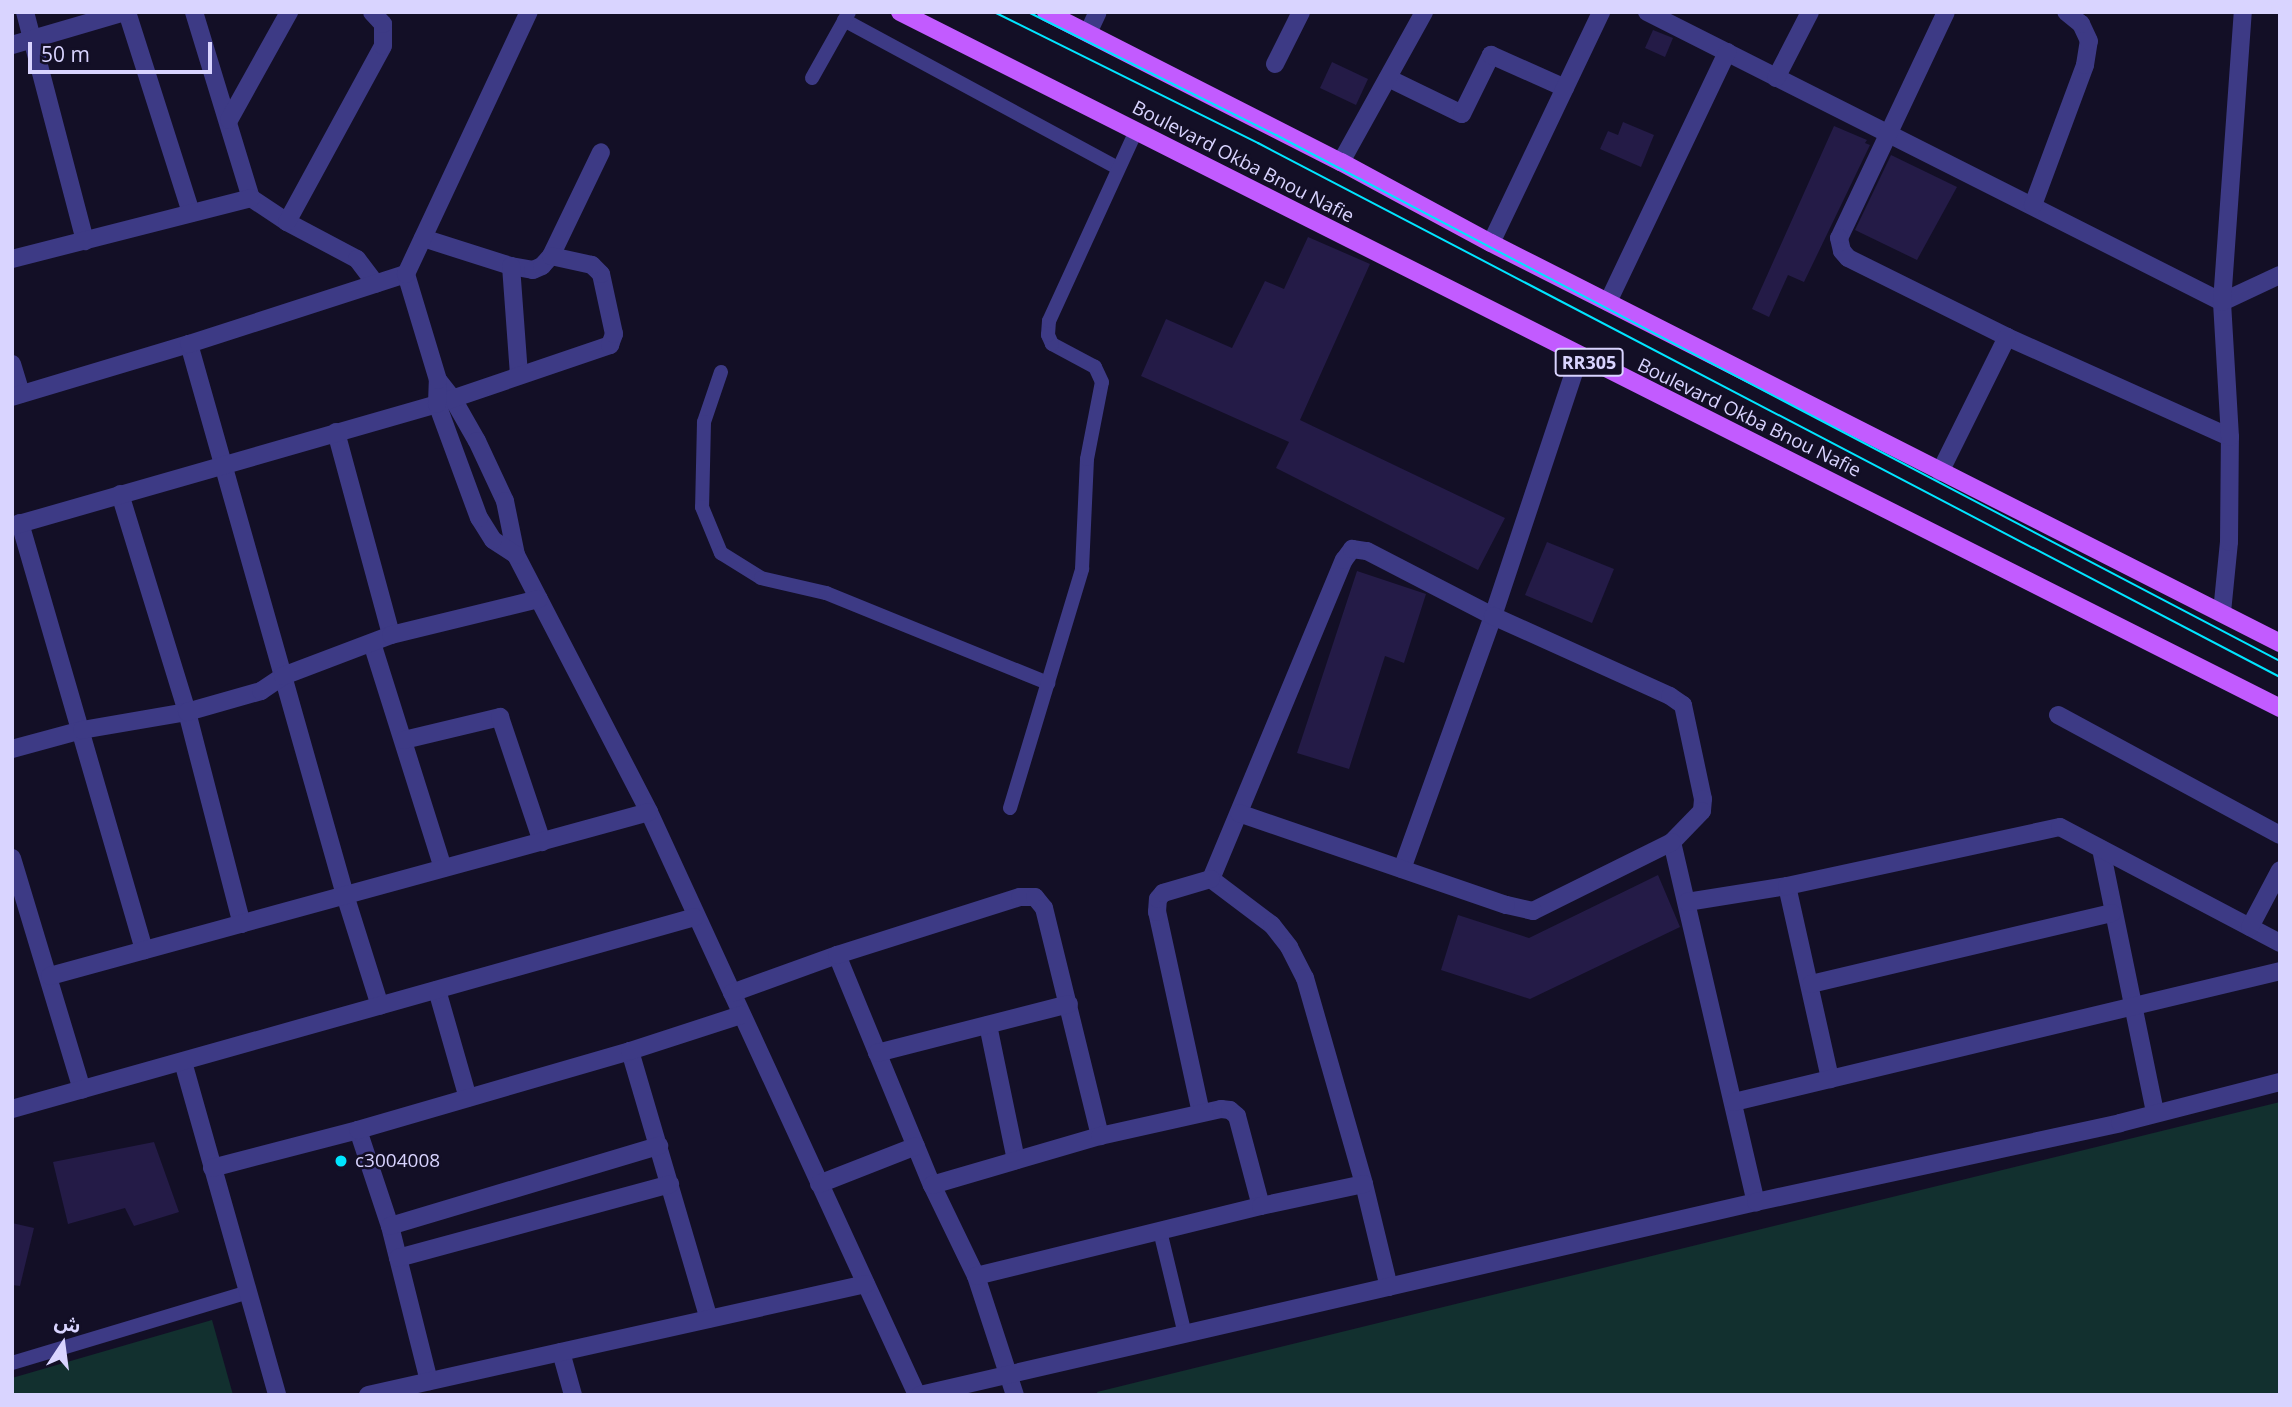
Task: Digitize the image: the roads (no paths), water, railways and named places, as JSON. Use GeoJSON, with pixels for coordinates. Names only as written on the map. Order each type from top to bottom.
{"type":"FeatureCollection","features":[{"type":"Feature","properties":{"kind":"main road","name":"Boulevard Okba Bnou Nafie"},"geometry":{"type":"LineString","coordinates":[[900,12],[2280,708]]}},
{"type":"Feature","properties":{"kind":"main road","name":"Boulevard Okba Bnou Nafie"},"geometry":{"type":"LineString","coordinates":[[1046,12],[1341,162],[1491,243],[2280,643]]}},
{"type":"Feature","properties":{"kind":"street"},"geometry":{"type":"LineString","coordinates":[[24,12],[86,240]]}},
{"type":"Feature","properties":{"kind":"street"},"geometry":{"type":"LineString","coordinates":[[12,45],[126,12],[191,213]]}},
{"type":"Feature","properties":{"kind":"street"},"geometry":{"type":"LineString","coordinates":[[194,12],[251,198],[287,222],[357,259],[376,284]]}},
{"type":"Feature","properties":{"kind":"street"},"geometry":{"type":"LineString","coordinates":[[229,120],[289,12]]}},
{"type":"Feature","properties":{"kind":"street"},"geometry":{"type":"LineString","coordinates":[[516,555],[493,540],[479,518],[405,274],[529,12]]}},
{"type":"Feature","properties":{"kind":"street"},"geometry":{"type":"LineString","coordinates":[[1088,33],[1098,12]]}},
{"type":"Feature","properties":{"kind":"street"},"geometry":{"type":"LineString","coordinates":[[1275,64],[1301,12]]}},
{"type":"Feature","properties":{"kind":"street"},"geometry":{"type":"LineString","coordinates":[[1341,162],[1424,12]]}},
{"type":"Feature","properties":{"kind":"street"},"geometry":{"type":"LineString","coordinates":[[1491,243],[1601,12]]}},
{"type":"Feature","properties":{"kind":"street"},"geometry":{"type":"LineString","coordinates":[[1647,12],[2222,302]]}},
{"type":"Feature","properties":{"kind":"street"},"geometry":{"type":"LineString","coordinates":[[1776,78],[1810,12]]}},
{"type":"Feature","properties":{"kind":"street"},"geometry":{"type":"LineString","coordinates":[[1946,12],[1839,238],[1842,251],[1848,257],[2007,337],[2230,437]]}},
{"type":"Feature","properties":{"kind":"street"},"geometry":{"type":"LineString","coordinates":[[2033,205],[2085,65],[2089,41],[2081,24],[2066,12]]}},
{"type":"Feature","properties":{"kind":"street"},"geometry":{"type":"LineString","coordinates":[[2222,612],[2229,542],[2230,437],[2222,302],[2243,12]]}},
{"type":"Feature","properties":{"kind":"street"},"geometry":{"type":"LineString","coordinates":[[287,222],[383,46],[381,16]]}},
{"type":"Feature","properties":{"kind":"street"},"geometry":{"type":"LineString","coordinates":[[1608,302],[1727,52]]}},
{"type":"Feature","properties":{"kind":"street"},"geometry":{"type":"LineString","coordinates":[[1388,78],[1462,114],[1491,55],[1565,88]]}},
{"type":"Feature","properties":{"kind":"street"},"geometry":{"type":"LineString","coordinates":[[423,238],[511,266],[533,270],[542,267],[551,256],[601,152]]}},
{"type":"Feature","properties":{"kind":"street"},"geometry":{"type":"LineString","coordinates":[[12,259],[251,198]]}},
{"type":"Feature","properties":{"kind":"street"},"geometry":{"type":"LineString","coordinates":[[144,950],[82,730],[16,524],[445,402],[519,374],[594,353],[610,345],[614,334],[601,274],[592,265],[551,256]]}},
{"type":"Feature","properties":{"kind":"street"},"geometry":{"type":"LineString","coordinates":[[511,266],[519,374]]}},
{"type":"Feature","properties":{"kind":"street"},"geometry":{"type":"LineString","coordinates":[[12,364],[16,395],[189,344],[405,274]]}},
{"type":"Feature","properties":{"kind":"street"},"geometry":{"type":"LineString","coordinates":[[2222,302],[2280,275]]}},
{"type":"Feature","properties":{"kind":"street"},"geometry":{"type":"LineString","coordinates":[[1940,472],[2007,337]]}},
{"type":"Feature","properties":{"kind":"street"},"geometry":{"type":"LineString","coordinates":[[189,344],[345,895],[380,1006]]}},
{"type":"Feature","properties":{"kind":"street"},"geometry":{"type":"LineString","coordinates":[[1402,870],[1493,616],[1579,356]]}},
{"type":"Feature","properties":{"kind":"street"},"geometry":{"type":"LineString","coordinates":[[445,402],[505,501],[516,555],[649,811],[695,917],[918,1395],[1756,1202],[2155,1114],[2280,1082]]}},
{"type":"Feature","properties":{"kind":"street"},"geometry":{"type":"LineString","coordinates":[[336,432],[391,635]]}},
{"type":"Feature","properties":{"kind":"street"},"geometry":{"type":"LineString","coordinates":[[120,494],[187,712],[242,924]]}},
{"type":"Feature","properties":{"kind":"street"},"geometry":{"type":"LineString","coordinates":[[1211,879],[1344,560],[1352,549],[1367,551],[1493,616],[1670,696],[1683,705],[1703,799],[1702,811],[1672,842],[1549,906],[1533,911],[1402,870],[1239,814]]}},
{"type":"Feature","properties":{"kind":"street"},"geometry":{"type":"LineString","coordinates":[[12,749],[82,730],[187,712],[261,691],[283,676],[391,635],[539,599]]}},
{"type":"Feature","properties":{"kind":"street"},"geometry":{"type":"LineString","coordinates":[[372,643],[443,868]]}},
{"type":"Feature","properties":{"kind":"street"},"geometry":{"type":"LineString","coordinates":[[2059,715],[2280,835]]}},
{"type":"Feature","properties":{"kind":"street"},"geometry":{"type":"LineString","coordinates":[[404,740],[500,717],[542,842]]}},
{"type":"Feature","properties":{"kind":"street"},"geometry":{"type":"LineString","coordinates":[[50,976],[649,811]]}},
{"type":"Feature","properties":{"kind":"street"},"geometry":{"type":"LineString","coordinates":[[1687,902],[1787,886],[2050,828],[2069,830],[2280,943]]}},
{"type":"Feature","properties":{"kind":"street"},"geometry":{"type":"LineString","coordinates":[[1672,842],[1756,1202]]}},
{"type":"Feature","properties":{"kind":"street"},"geometry":{"type":"LineString","coordinates":[[2101,849],[2155,1114]]}},
{"type":"Feature","properties":{"kind":"street"},"geometry":{"type":"LineString","coordinates":[[12,858],[50,976],[82,1090]]}},
{"type":"Feature","properties":{"kind":"street"},"geometry":{"type":"LineString","coordinates":[[2250,927],[2280,870]]}},
{"type":"Feature","properties":{"kind":"street"},"geometry":{"type":"LineString","coordinates":[[1201,1113],[1157,912],[1158,899],[1163,893],[1211,879]]}},
{"type":"Feature","properties":{"kind":"street"},"geometry":{"type":"LineString","coordinates":[[1211,879],[1272,925],[1289,947],[1305,978],[1364,1184],[1389,1287]]}},
{"type":"Feature","properties":{"kind":"street"},"geometry":{"type":"LineString","coordinates":[[1787,886],[1811,984],[1830,1079]]}},
{"type":"Feature","properties":{"kind":"street"},"geometry":{"type":"LineString","coordinates":[[732,992],[837,955],[1020,897],[1035,897],[1044,908],[1100,1136]]}},
{"type":"Feature","properties":{"kind":"street"},"geometry":{"type":"LineString","coordinates":[[1811,984],[2112,913]]}},
{"type":"Feature","properties":{"kind":"street"},"geometry":{"type":"LineString","coordinates":[[12,1109],[695,917]]}},
{"type":"Feature","properties":{"kind":"street"},"geometry":{"type":"LineString","coordinates":[[837,955],[932,1185],[976,1276],[1015,1395]]}},
{"type":"Feature","properties":{"kind":"street"},"geometry":{"type":"LineString","coordinates":[[1734,1102],[2280,971]]}},
{"type":"Feature","properties":{"kind":"street"},"geometry":{"type":"LineString","coordinates":[[437,990],[468,1098]]}},
{"type":"Feature","properties":{"kind":"street"},"geometry":{"type":"LineString","coordinates":[[877,1053],[1069,1004]]}},
{"type":"Feature","properties":{"kind":"street"},"geometry":{"type":"LineString","coordinates":[[212,1168],[358,1130],[630,1051],[741,1015]]}},
{"type":"Feature","properties":{"kind":"street"},"geometry":{"type":"LineString","coordinates":[[988,1025],[1016,1160]]}},
{"type":"Feature","properties":{"kind":"street"},"geometry":{"type":"LineString","coordinates":[[630,1051],[709,1319]]}},
{"type":"Feature","properties":{"kind":"street"},"geometry":{"type":"LineString","coordinates":[[183,1062],[277,1395]]}},
{"type":"Feature","properties":{"kind":"street"},"geometry":{"type":"LineString","coordinates":[[932,1185],[1100,1136],[1201,1113],[1230,1110],[1237,1116],[1261,1206]]}},
{"type":"Feature","properties":{"kind":"street"},"geometry":{"type":"LineString","coordinates":[[358,1130],[390,1226],[429,1381]]}},
{"type":"Feature","properties":{"kind":"street"},"geometry":{"type":"LineString","coordinates":[[390,1226],[659,1146]]}},
{"type":"Feature","properties":{"kind":"street"},"geometry":{"type":"LineString","coordinates":[[819,1184],[916,1146]]}},
{"type":"Feature","properties":{"kind":"street"},"geometry":{"type":"LineString","coordinates":[[398,1258],[670,1184]]}},
{"type":"Feature","properties":{"kind":"street"},"geometry":{"type":"LineString","coordinates":[[976,1276],[1261,1206],[1364,1184]]}},
{"type":"Feature","properties":{"kind":"street"},"geometry":{"type":"LineString","coordinates":[[368,1395],[866,1284]]}},
{"type":"Feature","properties":{"kind":"street"},"geometry":{"type":"LineString","coordinates":[[561,1352],[573,1395]]}},
{"type":"Feature","properties":{"kind":"lane"},"geometry":{"type":"LineString","coordinates":[[812,78],[846,16],[1118,168]]}},
{"type":"Feature","properties":{"kind":"lane"},"geometry":{"type":"LineString","coordinates":[[1010,808],[1082,569],[1087,459],[1102,382],[1095,367],[1052,344],[1048,335],[1049,321],[1136,131]]}},
{"type":"Feature","properties":{"kind":"lane"},"geometry":{"type":"LineString","coordinates":[[722,372],[704,422],[702,507],[721,553],[761,578],[826,593],[1048,683]]}},
{"type":"Feature","properties":{"kind":"lane"},"geometry":{"type":"LineString","coordinates":[[1160,1231],[1185,1334]]}},
{"type":"Feature","properties":{"kind":"lane"},"geometry":{"type":"LineString","coordinates":[[12,1363],[247,1292]]}},
{"type":"Feature","properties":{"kind":"tram line"},"geometry":{"type":"LineString","coordinates":[[994,12],[1258,143],[2280,677]]}},
{"type":"Feature","properties":{"kind":"tram line"},"geometry":{"type":"LineString","coordinates":[[1028,12],[1276,135],[2280,661]]}},
{"type":"Feature","properties":{"kind":"place","name":"c3004008"},"geometry":{"type":"Point","coordinates":[341,1161]}}]}
